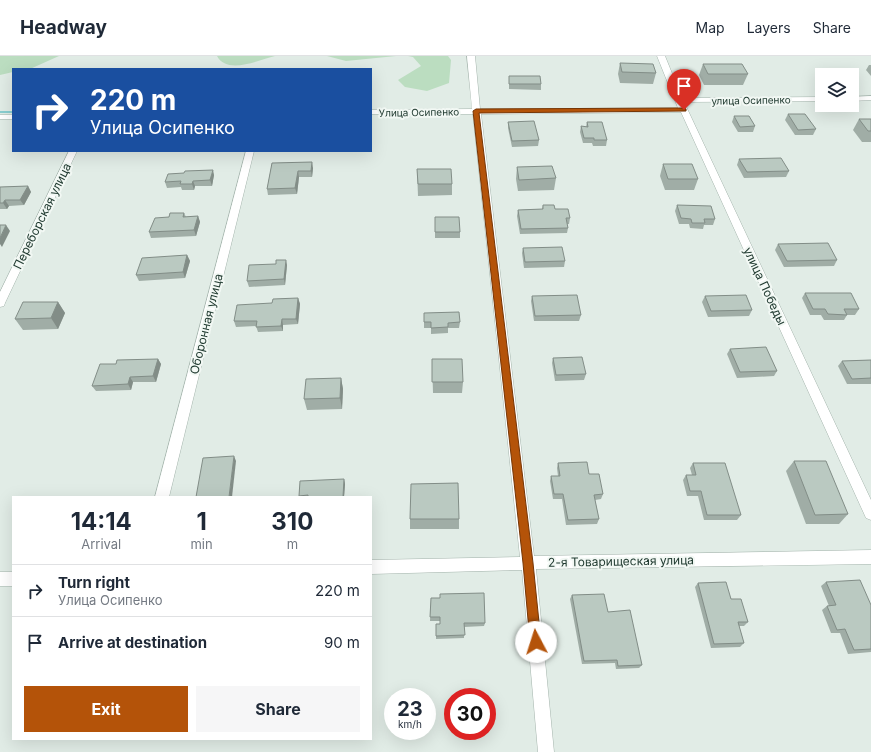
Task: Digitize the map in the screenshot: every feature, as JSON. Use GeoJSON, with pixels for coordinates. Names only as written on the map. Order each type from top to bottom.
{"type":"FeatureCollection","features":[{"type":"Feature","properties":{"kind":"street"},"geometry":{"type":"LineString","coordinates":[[471,56],[528,563],[546,752]]}},
{"type":"Feature","properties":{"kind":"street","name":"улица Победы"},"geometry":{"type":"LineString","coordinates":[[661,56],[682,105],[871,514]]}},
{"type":"Feature","properties":{"kind":"street"},"geometry":{"type":"LineString","coordinates":[[859,99],[871,98]]}},
{"type":"Feature","properties":{"kind":"street","name":"улица Осипенко"},"geometry":{"type":"LineString","coordinates":[[682,105],[815,99]]}},
{"type":"Feature","properties":{"kind":"street","name":"Улица Осипенко"},"geometry":{"type":"LineString","coordinates":[[372,112],[476,111],[682,105]]}},
{"type":"Feature","properties":{"kind":"street"},"geometry":{"type":"LineString","coordinates":[[0,117],[12,117]]}},
{"type":"Feature","properties":{"kind":"street","name":"Переборская улица"},"geometry":{"type":"LineString","coordinates":[[0,303],[73,152]]}},
{"type":"Feature","properties":{"kind":"street","name":"Оборонная улица"},"geometry":{"type":"LineString","coordinates":[[162,496],[250,152]]}},
{"type":"Feature","properties":{"kind":"street","name":"2-я Товарищеская улица"},"geometry":{"type":"LineString","coordinates":[[372,568],[528,563],[871,557]]}},
{"type":"Feature","properties":{"kind":"street"},"geometry":{"type":"LineString","coordinates":[[0,579],[12,579]]}},
{"type":"Feature","properties":{"kind":"green space"},"geometry":{"type":"Polygon","coordinates":[[[0,56],[59,56],[32,68],[12,68],[12,72],[0,75],[0,56]]]}},
{"type":"Feature","properties":{"kind":"green space"},"geometry":{"type":"Polygon","coordinates":[[[217,56],[275,56],[244,65],[228,65],[222,62],[217,56]]]}},
{"type":"Feature","properties":{"kind":"green space"},"geometry":{"type":"Polygon","coordinates":[[[327,56],[396,56],[346,61],[327,56]]]}},
{"type":"Feature","properties":{"kind":"green space"},"geometry":{"type":"Polygon","coordinates":[[[408,56],[448,56],[451,60],[449,83],[427,91],[405,87],[398,80],[421,66],[413,57],[408,56]]]}},
{"type":"Feature","properties":{"kind":"building"},"geometry":{"type":"Polygon","coordinates":[[[620,63],[653,64],[656,73],[622,72],[620,63]]]}},
{"type":"Feature","properties":{"kind":"building"},"geometry":{"type":"Polygon","coordinates":[[[703,64],[742,64],[748,74],[708,74],[703,64]]]}},
{"type":"Feature","properties":{"kind":"building"},"geometry":{"type":"Polygon","coordinates":[[[509,76],[540,76],[541,84],[509,84],[509,76]]]}},
{"type":"Feature","properties":{"kind":"building"},"geometry":{"type":"Polygon","coordinates":[[[788,114],[805,114],[816,129],[798,130],[788,114]]]}},
{"type":"Feature","properties":{"kind":"building"},"geometry":{"type":"Polygon","coordinates":[[[734,116],[749,116],[755,126],[740,127],[734,116]]]}},
{"type":"Feature","properties":{"kind":"building"},"geometry":{"type":"Polygon","coordinates":[[[859,119],[871,119],[871,131],[868,131],[859,119]]]}},
{"type":"Feature","properties":{"kind":"building"},"geometry":{"type":"Polygon","coordinates":[[[534,121],[539,140],[512,141],[508,122],[534,121]]]}},
{"type":"Feature","properties":{"kind":"building"},"geometry":{"type":"Polygon","coordinates":[[[587,122],[602,122],[607,140],[584,138],[581,126],[588,127],[587,122]]]}},
{"type":"Feature","properties":{"kind":"building"},"geometry":{"type":"Polygon","coordinates":[[[781,158],[789,171],[747,172],[739,159],[781,158]]]}},
{"type":"Feature","properties":{"kind":"building"},"geometry":{"type":"Polygon","coordinates":[[[312,162],[311,171],[298,171],[295,188],[267,189],[272,163],[312,162]]]}},
{"type":"Feature","properties":{"kind":"building"},"geometry":{"type":"Polygon","coordinates":[[[663,164],[692,164],[698,179],[668,179],[663,164]]]}},
{"type":"Feature","properties":{"kind":"building"},"geometry":{"type":"Polygon","coordinates":[[[552,166],[556,178],[519,180],[517,167],[552,166]]]}},
{"type":"Feature","properties":{"kind":"building"},"geometry":{"type":"Polygon","coordinates":[[[417,169],[451,169],[452,184],[418,184],[417,169]]]}},
{"type":"Feature","properties":{"kind":"building"},"geometry":{"type":"Polygon","coordinates":[[[213,170],[210,180],[193,181],[192,184],[180,184],[181,181],[165,182],[168,174],[184,173],[185,171],[213,170]]]}},
{"type":"Feature","properties":{"kind":"building"},"geometry":{"type":"Polygon","coordinates":[[[28,186],[20,200],[5,200],[3,203],[0,203],[0,187],[28,186]]]}},
{"type":"Feature","properties":{"kind":"building"},"geometry":{"type":"Polygon","coordinates":[[[543,205],[554,205],[555,209],[568,209],[570,218],[566,218],[568,228],[521,229],[518,210],[543,209],[543,205]]]}},
{"type":"Feature","properties":{"kind":"building"},"geometry":{"type":"Polygon","coordinates":[[[677,205],[711,206],[715,219],[704,219],[705,223],[692,223],[691,219],[681,218],[677,205]]]}},
{"type":"Feature","properties":{"kind":"building"},"geometry":{"type":"Polygon","coordinates":[[[170,213],[184,213],[183,217],[198,216],[194,230],[149,232],[155,218],[169,217],[170,213]]]}},
{"type":"Feature","properties":{"kind":"building"},"geometry":{"type":"Polygon","coordinates":[[[435,217],[459,217],[460,232],[435,232],[435,217]]]}},
{"type":"Feature","properties":{"kind":"building"},"geometry":{"type":"Polygon","coordinates":[[[0,225],[6,225],[0,238],[0,225]]]}},
{"type":"Feature","properties":{"kind":"building"},"geometry":{"type":"Polygon","coordinates":[[[828,243],[837,260],[787,261],[778,244],[828,243]]]}},
{"type":"Feature","properties":{"kind":"building"},"geometry":{"type":"Polygon","coordinates":[[[562,247],[565,261],[525,262],[523,248],[562,247]]]}},
{"type":"Feature","properties":{"kind":"building"},"geometry":{"type":"Polygon","coordinates":[[[187,255],[183,272],[136,275],[142,258],[187,255]]]}},
{"type":"Feature","properties":{"kind":"building"},"geometry":{"type":"Polygon","coordinates":[[[276,260],[286,260],[284,279],[247,281],[249,265],[276,264],[276,260]]]}},
{"type":"Feature","properties":{"kind":"building"},"geometry":{"type":"Polygon","coordinates":[[[805,293],[851,293],[859,309],[844,309],[847,315],[828,314],[825,309],[813,309],[805,293]]]}},
{"type":"Feature","properties":{"kind":"building"},"geometry":{"type":"Polygon","coordinates":[[[577,295],[581,315],[535,316],[532,296],[577,295]]]}},
{"type":"Feature","properties":{"kind":"building"},"geometry":{"type":"Polygon","coordinates":[[[746,295],[752,310],[711,311],[705,296],[746,295]]]}},
{"type":"Feature","properties":{"kind":"building"},"geometry":{"type":"Polygon","coordinates":[[[298,298],[296,319],[282,319],[281,326],[256,327],[257,321],[234,321],[237,305],[272,303],[273,299],[298,298]]]}},
{"type":"Feature","properties":{"kind":"building"},"geometry":{"type":"Polygon","coordinates":[[[23,302],[58,302],[51,318],[15,319],[23,302]]]}},
{"type":"Feature","properties":{"kind":"building"},"geometry":{"type":"Polygon","coordinates":[[[459,312],[460,322],[448,323],[448,327],[431,328],[431,322],[424,322],[424,313],[459,312]]]}},
{"type":"Feature","properties":{"kind":"building"},"geometry":{"type":"Polygon","coordinates":[[[766,347],[777,371],[740,372],[730,349],[766,347]]]}},
{"type":"Feature","properties":{"kind":"building"},"geometry":{"type":"Polygon","coordinates":[[[582,357],[586,374],[556,375],[553,358],[582,357]]]}},
{"type":"Feature","properties":{"kind":"building"},"geometry":{"type":"Polygon","coordinates":[[[158,359],[153,376],[130,377],[128,384],[92,386],[100,364],[116,364],[117,360],[158,359]]]}},
{"type":"Feature","properties":{"kind":"building"},"geometry":{"type":"Polygon","coordinates":[[[432,359],[462,359],[463,382],[432,382],[432,359]]]}},
{"type":"Feature","properties":{"kind":"building"},"geometry":{"type":"Polygon","coordinates":[[[871,360],[871,378],[852,379],[842,361],[871,360]]]}},
{"type":"Feature","properties":{"kind":"building"},"geometry":{"type":"Polygon","coordinates":[[[341,378],[340,398],[304,399],[306,379],[341,378]]]}},
{"type":"Feature","properties":{"kind":"building"},"geometry":{"type":"Polygon","coordinates":[[[234,456],[229,496],[196,496],[203,458],[234,456]]]}},
{"type":"Feature","properties":{"kind":"building"},"geometry":{"type":"Polygon","coordinates":[[[794,461],[826,461],[848,514],[815,515],[794,461]]]}},
{"type":"Feature","properties":{"kind":"building"},"geometry":{"type":"Polygon","coordinates":[[[587,462],[589,474],[599,474],[603,494],[594,495],[599,519],[568,520],[563,494],[554,494],[551,476],[560,476],[558,463],[587,462]]]}},
{"type":"Feature","properties":{"kind":"building"},"geometry":{"type":"Polygon","coordinates":[[[693,463],[725,463],[741,515],[707,515],[701,491],[690,491],[686,475],[696,475],[693,463]]]}},
{"type":"Feature","properties":{"kind":"building"},"geometry":{"type":"Polygon","coordinates":[[[344,479],[343,496],[299,496],[300,481],[344,479]]]}},
{"type":"Feature","properties":{"kind":"building"},"geometry":{"type":"Polygon","coordinates":[[[458,483],[459,519],[410,519],[411,484],[458,483]]]}},
{"type":"Feature","properties":{"kind":"building"},"geometry":{"type":"Polygon","coordinates":[[[860,580],[871,605],[871,649],[854,650],[845,629],[837,630],[827,606],[836,605],[826,582],[860,580]]]}},
{"type":"Feature","properties":{"kind":"building"},"geometry":{"type":"Polygon","coordinates":[[[726,582],[731,599],[741,599],[748,622],[738,622],[744,643],[714,644],[698,583],[726,582]]]}},
{"type":"Feature","properties":{"kind":"building"},"geometry":{"type":"Polygon","coordinates":[[[484,593],[485,623],[464,623],[465,635],[436,636],[436,624],[440,624],[440,617],[430,617],[431,598],[440,598],[440,594],[484,593]]]}},
{"type":"Feature","properties":{"kind":"building"},"geometry":{"type":"Polygon","coordinates":[[[604,594],[608,612],[630,610],[642,665],[618,666],[617,660],[584,661],[572,595],[604,594]]]}},
{"type":"Feature","properties":{"kind":"waterway"},"geometry":{"type":"LineString","coordinates":[[0,112],[12,112]]}},
{"type":"Feature","properties":{"kind":"route"},"geometry":{"type":"LineString","coordinates":[[536,642],[476,111],[684,110]]}}]}
